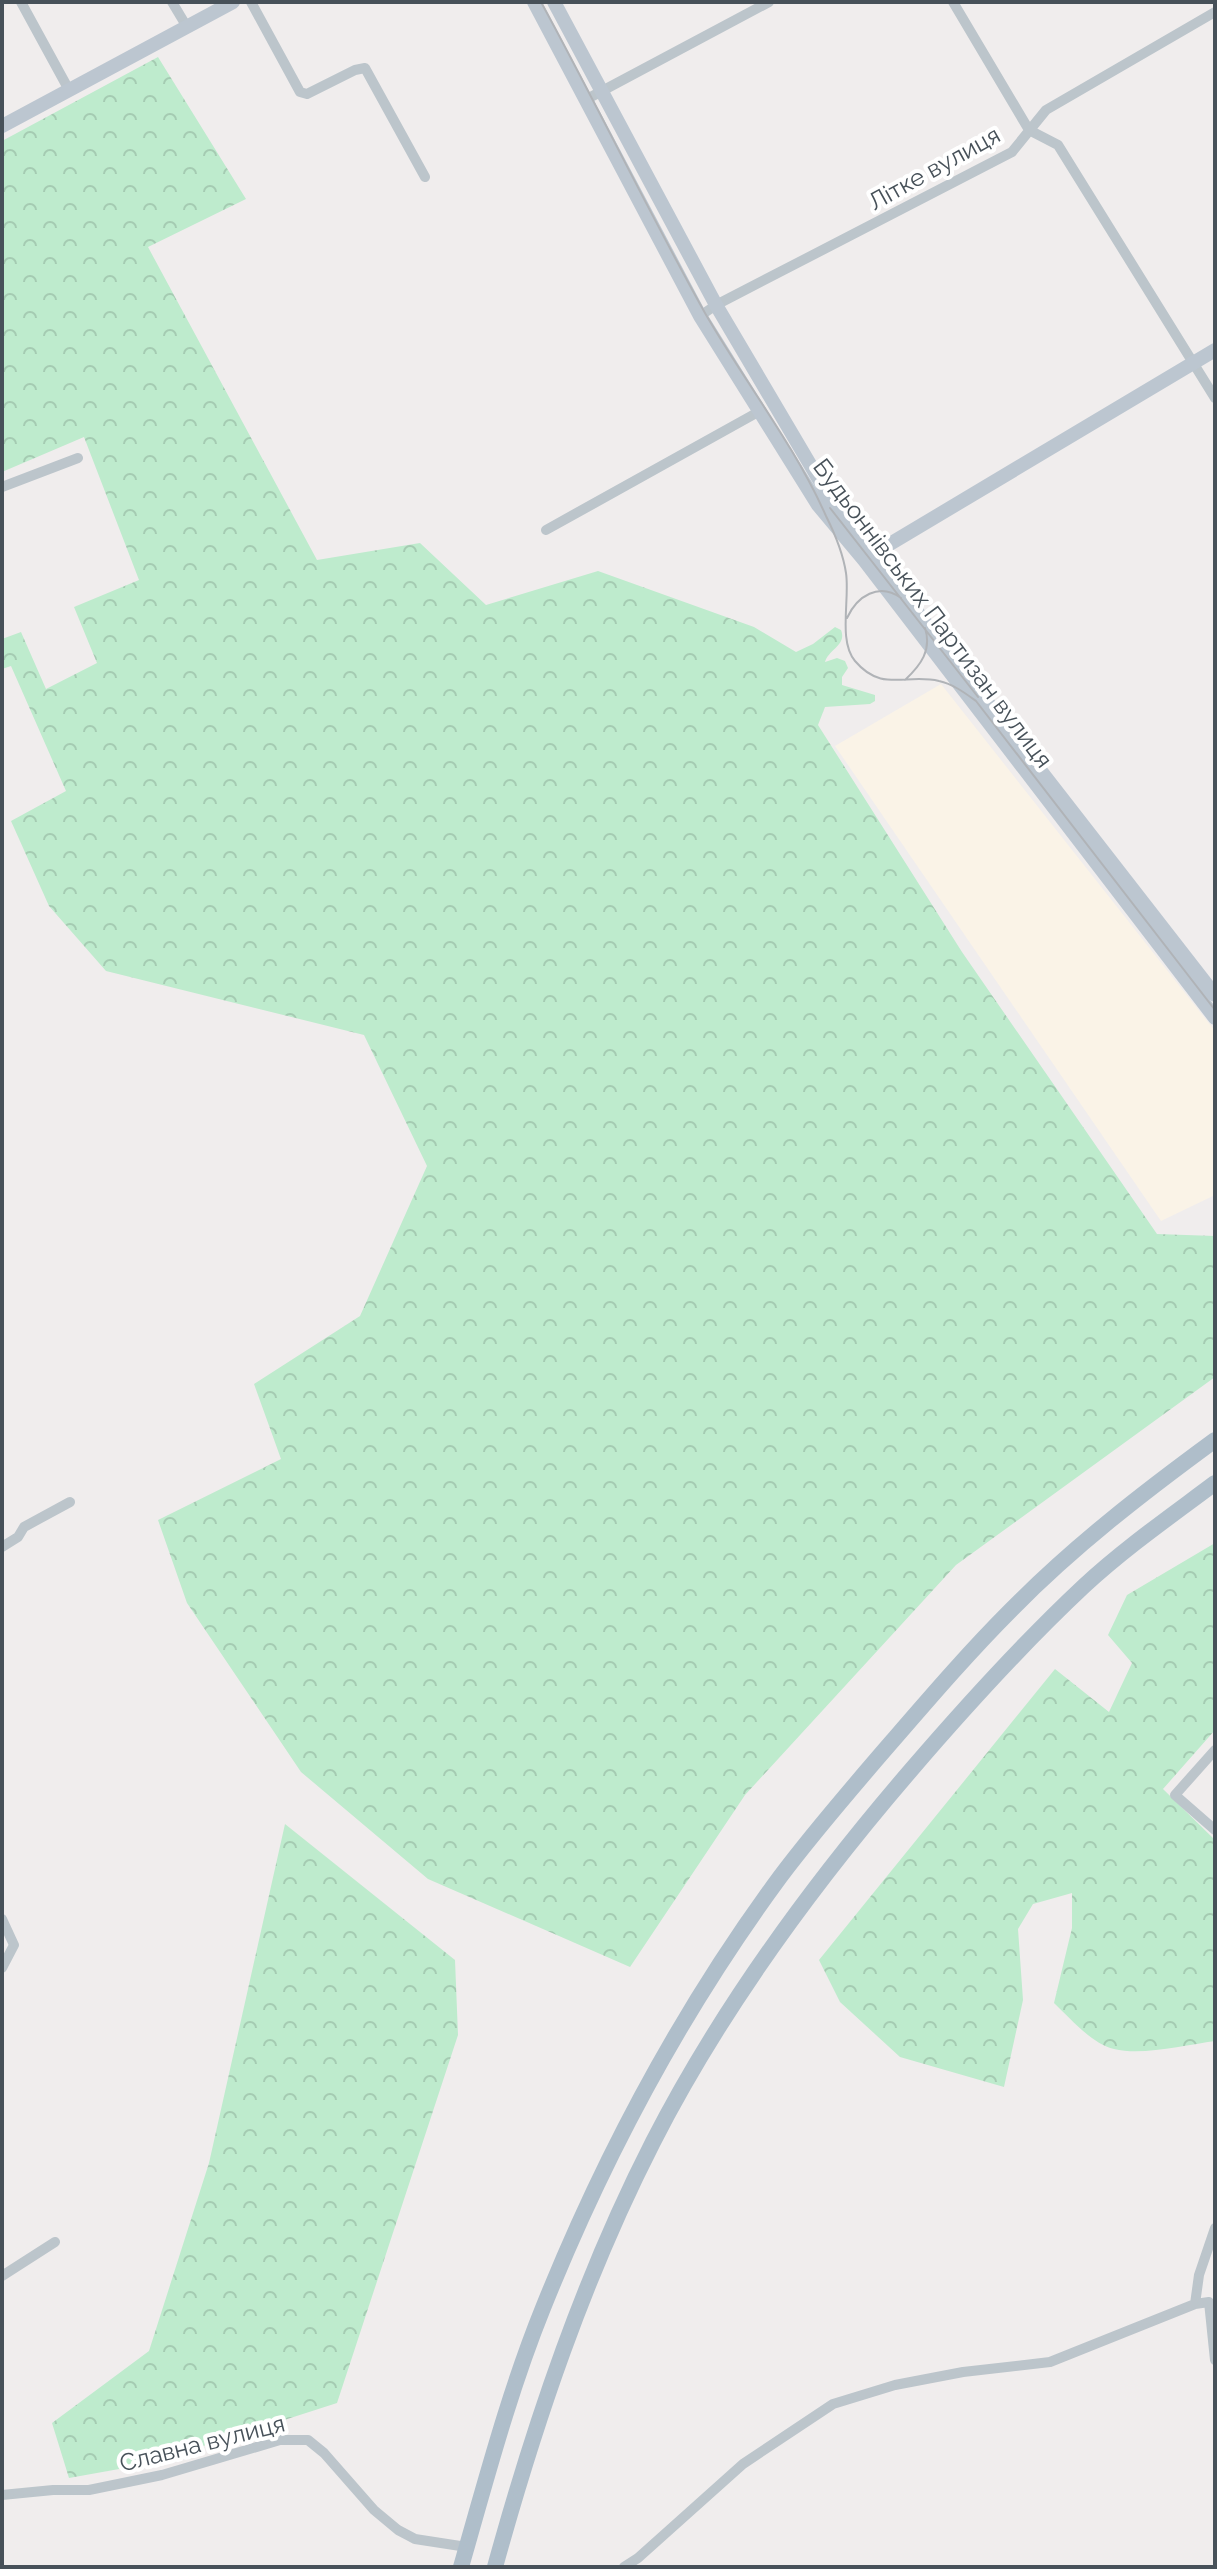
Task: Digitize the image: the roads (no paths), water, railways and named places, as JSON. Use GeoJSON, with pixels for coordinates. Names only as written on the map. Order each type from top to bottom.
{"type":"FeatureCollection","features":[{"type":"Feature","properties":{"kind":"main road"},"geometry":{"type":"LineString","coordinates":[[2,126],[233,2]]}},
{"type":"Feature","properties":{"kind":"main road","name":"Будьоннівських Партизан вулиця"},"geometry":{"type":"LineString","coordinates":[[534,2],[700,316],[818,505],[868,557],[1215,995]]}},
{"type":"Feature","properties":{"kind":"main road","name":"Будьоннівських Партизан вулиця"},"geometry":{"type":"LineString","coordinates":[[554,2],[716,305],[834,505],[868,557],[1215,1018]]}},
{"type":"Feature","properties":{"kind":"main road"},"geometry":{"type":"LineString","coordinates":[[868,557],[1215,350]]}},
{"type":"Feature","properties":{"kind":"main road"},"geometry":{"type":"LineString","coordinates":[[461,2567],[541,2312],[580,2220],[633,2112],[686,2018],[734,1943],[839,1802],[950,1674],[1013,1608],[1131,1502],[1215,1440]]}},
{"type":"Feature","properties":{"kind":"main road"},"geometry":{"type":"LineString","coordinates":[[495,2567],[542,2411],[611,2231],[653,2142],[740,1993],[815,1887],[866,1822],[975,1695],[1087,1584],[1150,1531],[1215,1483]]}},
{"type":"Feature","properties":{"kind":"street"},"geometry":{"type":"LineString","coordinates":[[21,2],[69,90]]}},
{"type":"Feature","properties":{"kind":"street"},"geometry":{"type":"LineString","coordinates":[[172,2],[187,27]]}},
{"type":"Feature","properties":{"kind":"street"},"geometry":{"type":"LineString","coordinates":[[251,2],[300,92],[307,94],[365,68],[425,177]]}},
{"type":"Feature","properties":{"kind":"street"},"geometry":{"type":"LineString","coordinates":[[587,99],[769,2]]}},
{"type":"Feature","properties":{"kind":"street"},"geometry":{"type":"LineString","coordinates":[[953,2],[1029,130],[1058,145],[1215,398]]}},
{"type":"Feature","properties":{"kind":"street","name":"Літке вулиця"},"geometry":{"type":"LineString","coordinates":[[700,316],[1012,152],[1046,110],[1215,12]]}},
{"type":"Feature","properties":{"kind":"street"},"geometry":{"type":"LineString","coordinates":[[546,530],[760,411]]}},
{"type":"Feature","properties":{"kind":"street"},"geometry":{"type":"LineString","coordinates":[[2,487],[78,458]]}},
{"type":"Feature","properties":{"kind":"street"},"geometry":{"type":"LineString","coordinates":[[2,1547],[18,1537],[24,1527],[70,1502]]}},
{"type":"Feature","properties":{"kind":"street"},"geometry":{"type":"LineString","coordinates":[[1215,1750],[1175,1795],[1215,1830]]}},
{"type":"Feature","properties":{"kind":"street"},"geometry":{"type":"LineString","coordinates":[[2,1919],[14,1945],[2,1968]]}},
{"type":"Feature","properties":{"kind":"street"},"geometry":{"type":"LineString","coordinates":[[1195,2304],[1199,2275],[1215,2228]]}},
{"type":"Feature","properties":{"kind":"street"},"geometry":{"type":"LineString","coordinates":[[2,2276],[55,2242]]}},
{"type":"Feature","properties":{"kind":"street"},"geometry":{"type":"LineString","coordinates":[[624,2567],[743,2464],[833,2404],[895,2385],[936,2377],[1050,2362],[1195,2304],[1212,2301],[1215,2360]]}},
{"type":"Feature","properties":{"kind":"street","name":"Славна вулиця"},"geometry":{"type":"LineString","coordinates":[[2,2495],[89,2490],[162,2475],[280,2440],[308,2440],[324,2453],[374,2510],[398,2530],[415,2539],[467,2547]]}},
{"type":"Feature","properties":{"kind":"tram line"},"geometry":{"type":"LineString","coordinates":[[541,2],[705,313],[813,489],[845,566],[847,642],[855,661],[875,676],[895,680],[939,681],[976,701],[1215,1010]]}},
{"type":"Feature","properties":{"kind":"tram line"},"geometry":{"type":"LineString","coordinates":[[830,508],[978,697]]}},
{"type":"Feature","properties":{"kind":"tram line"},"geometry":{"type":"LineString","coordinates":[[847,618],[857,603],[877,591],[893,593],[901,598]]}},
{"type":"Feature","properties":{"kind":"tram line"},"geometry":{"type":"LineString","coordinates":[[905,680],[924,657],[927,643],[925,628]]}}]}
